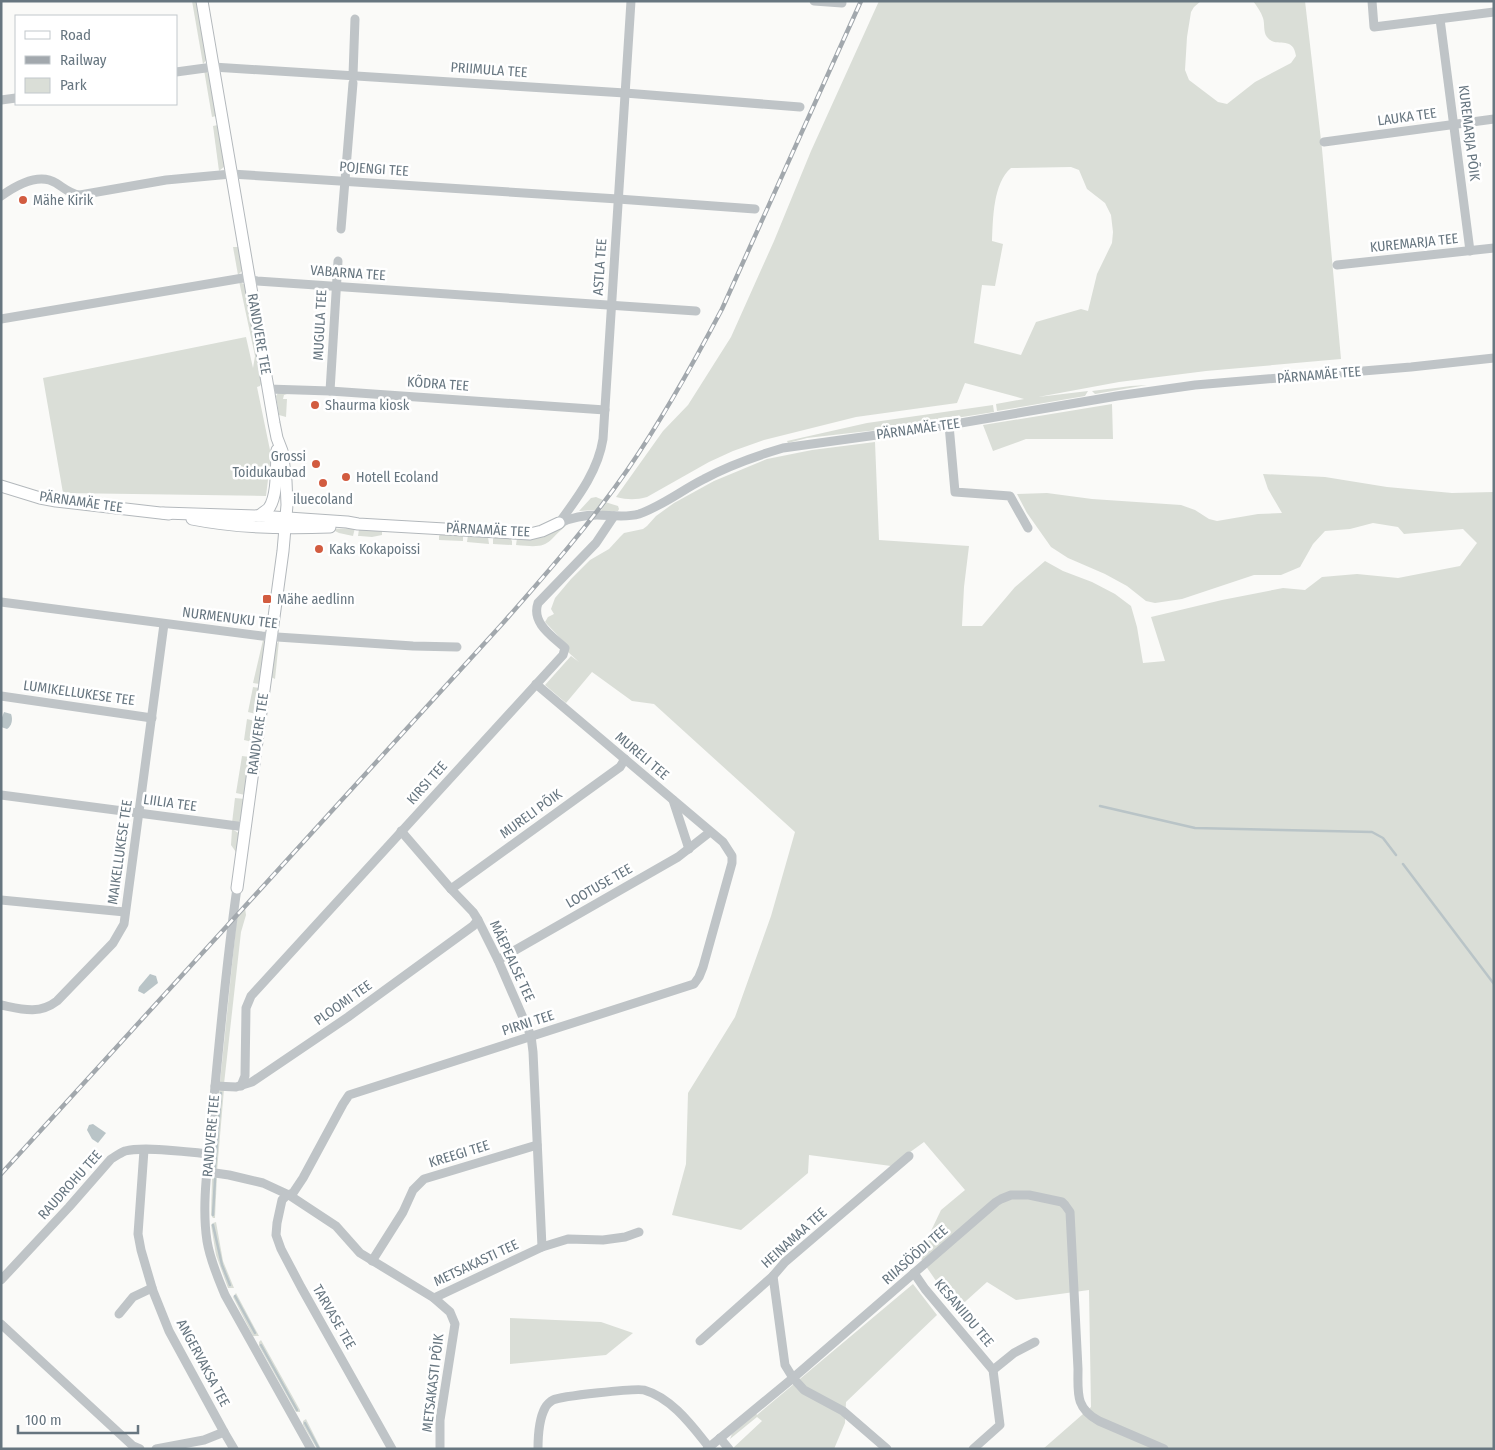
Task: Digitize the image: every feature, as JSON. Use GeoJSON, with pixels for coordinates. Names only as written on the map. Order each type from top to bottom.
{"type":"FeatureCollection","features":[{"type":"Feature","properties":{"kind":"main road","name":"RANDVERE TEE"},"geometry":{"type":"LineString","coordinates":[[202,1],[268,389],[277,438],[282,451],[286,481],[286,523],[237,888]]}},
{"type":"Feature","properties":{"kind":"main road"},"geometry":{"type":"LineString","coordinates":[[259,516],[270,505],[273,496],[276,476],[277,438]]}},
{"type":"Feature","properties":{"kind":"main road","name":"PÄRNAMÄE TEE"},"geometry":{"type":"LineString","coordinates":[[1,486],[56,501],[163,513],[210,522],[347,526],[358,524],[530,534],[559,523]]}},
{"type":"Feature","properties":{"kind":"main road","name":"PÄRNAMÄE TEE"},"geometry":{"type":"LineString","coordinates":[[163,513],[259,516],[286,523]]}},
{"type":"Feature","properties":{"kind":"street","name":"ASTLA TEE"},"geometry":{"type":"LineString","coordinates":[[559,523],[587,481],[598,460],[603,439],[631,1]]}},
{"type":"Feature","properties":{"kind":"street"},"geometry":{"type":"LineString","coordinates":[[814,1],[842,3]]}},
{"type":"Feature","properties":{"kind":"street"},"geometry":{"type":"LineString","coordinates":[[1372,1],[1374,27],[1494,12]]}},
{"type":"Feature","properties":{"kind":"street"},"geometry":{"type":"LineString","coordinates":[[341,230],[356,19]]}},
{"type":"Feature","properties":{"kind":"street","name":"KUREMARJA PÕIK"},"geometry":{"type":"LineString","coordinates":[[1440,19],[1470,251]]}},
{"type":"Feature","properties":{"kind":"street","name":"PRIIMULA TEE"},"geometry":{"type":"LineString","coordinates":[[178,72],[213,67],[353,79],[625,93],[800,107]]}},
{"type":"Feature","properties":{"kind":"street"},"geometry":{"type":"LineString","coordinates":[[1,100],[15,98]]}},
{"type":"Feature","properties":{"kind":"street","name":"LAUKA TEE"},"geometry":{"type":"LineString","coordinates":[[1324,142],[1494,119]]}},
{"type":"Feature","properties":{"kind":"street","name":"POJENGI TEE"},"geometry":{"type":"LineString","coordinates":[[1,196],[13,188],[43,179],[50,180],[72,194],[80,195],[166,180],[232,174],[346,180],[755,209]]}},
{"type":"Feature","properties":{"kind":"street","name":"KUREMARJA TEE"},"geometry":{"type":"LineString","coordinates":[[1337,265],[1494,248]]}},
{"type":"Feature","properties":{"kind":"street","name":"MUGULA TEE"},"geometry":{"type":"LineString","coordinates":[[330,391],[338,261]]}},
{"type":"Feature","properties":{"kind":"street","name":"VABARNA TEE"},"geometry":{"type":"LineString","coordinates":[[1,319],[237,278],[696,311]]}},
{"type":"Feature","properties":{"kind":"street","name":"PÄRNAMÄE TEE"},"geometry":{"type":"LineString","coordinates":[[559,523],[574,518],[594,515],[639,514],[656,507],[705,478],[758,455],[783,448],[949,425],[1117,396],[1195,385],[1494,358]]}},
{"type":"Feature","properties":{"kind":"street","name":"KÕDRA TEE"},"geometry":{"type":"LineString","coordinates":[[268,389],[330,391],[605,410]]}},
{"type":"Feature","properties":{"kind":"street"},"geometry":{"type":"LineString","coordinates":[[949,425],[955,492],[1010,496],[1028,528]]}},
{"type":"Feature","properties":{"kind":"street","name":"KIRSI TEE"},"geometry":{"type":"LineString","coordinates":[[241,1086],[244,1076],[246,1008],[251,996],[561,658],[565,650],[539,622],[536,611],[538,603],[596,543],[614,516]]}},
{"type":"Feature","properties":{"kind":"street","name":"NURMENUKU TEE"},"geometry":{"type":"LineString","coordinates":[[1,602],[271,637],[457,647]]}},
{"type":"Feature","properties":{"kind":"street","name":"MAIKELLUKESE TEE"},"geometry":{"type":"LineString","coordinates":[[1,1004],[21,1009],[42,1010],[48,1008],[57,1002],[113,943],[124,924],[164,624]]}},
{"type":"Feature","properties":{"kind":"street","name":"MURELI TEE"},"geometry":{"type":"LineString","coordinates":[[536,684],[723,842],[728,850]]}},
{"type":"Feature","properties":{"kind":"street","name":"LUMIKELLUKESE TEE"},"geometry":{"type":"LineString","coordinates":[[1,696],[152,718]]}},
{"type":"Feature","properties":{"kind":"street","name":"MURELI PÕIK"},"geometry":{"type":"LineString","coordinates":[[451,889],[620,766],[625,760]]}},
{"type":"Feature","properties":{"kind":"street","name":"LIILIA TEE"},"geometry":{"type":"LineString","coordinates":[[1,795],[245,827]]}},
{"type":"Feature","properties":{"kind":"street"},"geometry":{"type":"LineString","coordinates":[[673,800],[689,849]]}},
{"type":"Feature","properties":{"kind":"street","name":"MÄEPEALSE TEE"},"geometry":{"type":"LineString","coordinates":[[402,831],[473,912],[498,960],[531,1036],[542,1248]]}},
{"type":"Feature","properties":{"kind":"street","name":"LOOTUSE TEE"},"geometry":{"type":"LineString","coordinates":[[498,960],[678,857],[710,832]]}},
{"type":"Feature","properties":{"kind":"street","name":"PIRNI TEE"},"geometry":{"type":"LineString","coordinates":[[288,1196],[303,1178],[349,1095],[694,984],[703,968],[732,862],[732,856],[728,850]]}},
{"type":"Feature","properties":{"kind":"street","name":"RANDVERE TEE"},"geometry":{"type":"LineString","coordinates":[[237,888],[209,1154],[206,1221],[208,1242],[215,1270],[230,1303],[311,1449]]}},
{"type":"Feature","properties":{"kind":"street"},"geometry":{"type":"LineString","coordinates":[[1,900],[125,912]]}},
{"type":"Feature","properties":{"kind":"street","name":"PLOOMI TEE"},"geometry":{"type":"LineString","coordinates":[[215,1086],[241,1086],[252,1082],[348,1017],[473,926],[478,920]]}},
{"type":"Feature","properties":{"kind":"street","name":"KREEGI TEE"},"geometry":{"type":"LineString","coordinates":[[372,1261],[403,1212],[413,1190],[424,1179],[537,1145]]}},
{"type":"Feature","properties":{"kind":"street","name":"RAUDROHU TEE"},"geometry":{"type":"LineString","coordinates":[[1,1280],[112,1159],[128,1151],[144,1150],[209,1154]]}},
{"type":"Feature","properties":{"kind":"street","name":"ANGERVAKSA TEE"},"geometry":{"type":"LineString","coordinates":[[144,1150],[138,1234],[152,1288],[169,1331],[234,1449]]}},
{"type":"Feature","properties":{"kind":"street","name":"HEINAMAA TEE"},"geometry":{"type":"LineString","coordinates":[[700,1341],[773,1276],[785,1262],[909,1156]]}},
{"type":"Feature","properties":{"kind":"street","name":"METSAKASTI TEE"},"geometry":{"type":"LineString","coordinates":[[208,1172],[263,1183],[288,1196],[336,1226],[360,1253],[434,1298],[542,1248],[568,1239],[604,1240],[625,1237],[639,1232]]}},
{"type":"Feature","properties":{"kind":"street","name":"RIIASÖÖDI TEE"},"geometry":{"type":"LineString","coordinates":[[708,1448],[793,1378],[996,1202],[1006,1196],[1019,1195],[1056,1200],[1062,1202],[1068,1208],[1071,1220],[1079,1400],[1082,1407],[1090,1416],[1164,1449]]}},
{"type":"Feature","properties":{"kind":"street","name":"TARVASE TEE"},"geometry":{"type":"LineString","coordinates":[[288,1196],[282,1200],[277,1224],[276,1235],[281,1249],[392,1449]]}},
{"type":"Feature","properties":{"kind":"street","name":"KESANIIDU TEE"},"geometry":{"type":"LineString","coordinates":[[914,1273],[925,1289],[993,1370]]}},
{"type":"Feature","properties":{"kind":"street"},"geometry":{"type":"LineString","coordinates":[[773,1276],[785,1365],[793,1378],[804,1390],[843,1411],[887,1449]]}},
{"type":"Feature","properties":{"kind":"street"},"geometry":{"type":"LineString","coordinates":[[119,1314],[133,1297],[152,1288]]}},
{"type":"Feature","properties":{"kind":"street","name":"METSAKASTI PÕIK"},"geometry":{"type":"LineString","coordinates":[[434,1298],[450,1312],[454,1324],[440,1420],[440,1449]]}},
{"type":"Feature","properties":{"kind":"street"},"geometry":{"type":"LineString","coordinates":[[1,1324],[133,1446],[140,1449]]}},
{"type":"Feature","properties":{"kind":"street"},"geometry":{"type":"LineString","coordinates":[[973,1449],[1000,1425],[993,1370],[1014,1353],[1036,1342]]}},
{"type":"Feature","properties":{"kind":"street"},"geometry":{"type":"LineString","coordinates":[[538,1449],[538,1438],[545,1407],[552,1400],[642,1390],[671,1405],[682,1415],[708,1448]]}},
{"type":"Feature","properties":{"kind":"street"},"geometry":{"type":"LineString","coordinates":[[156,1449],[204,1440],[224,1432]]}},
{"type":"Feature","properties":{"kind":"street"},"geometry":{"type":"LineString","coordinates":[[720,1438],[729,1449]]}},
{"type":"Feature","properties":{"kind":"green space"},"geometry":{"type":"Polygon","coordinates":[[[192,1],[197,2],[207,59],[203,64],[192,1]]]}},
{"type":"Feature","properties":{"kind":"green space"},"geometry":{"type":"Polygon","coordinates":[[[879,1],[1201,1],[1191,12],[1185,70],[1189,80],[1218,102],[1227,104],[1255,82],[1291,63],[1296,56],[1294,49],[1288,43],[1275,42],[1267,37],[1264,20],[1253,1],[1305,1],[1322,149],[1341,359],[1206,371],[1119,382],[1038,397],[1088,391],[1085,396],[997,411],[996,404],[1024,399],[965,383],[957,403],[856,417],[764,440],[709,462],[647,497],[624,499],[616,497],[663,431],[688,405],[731,337],[774,241],[811,151],[879,1]],[[1071,167],[1011,168],[1005,175],[997,192],[995,202],[992,241],[1003,244],[995,286],[982,285],[974,343],[1021,355],[1036,322],[1081,309],[1088,311],[1097,274],[1112,243],[1113,232],[1111,215],[1105,203],[1087,189],[1079,170],[1071,167]]]}},
{"type":"Feature","properties":{"kind":"green space"},"geometry":{"type":"Polygon","coordinates":[[[204,70],[210,77],[216,116],[212,117],[204,70]]]}},
{"type":"Feature","properties":{"kind":"green space"},"geometry":{"type":"Polygon","coordinates":[[[218,125],[225,166],[219,171],[213,126],[218,125]]]}},
{"type":"Feature","properties":{"kind":"green space"},"geometry":{"type":"Polygon","coordinates":[[[233,247],[238,247],[243,270],[238,275],[233,247]]]}},
{"type":"Feature","properties":{"kind":"green space"},"geometry":{"type":"Polygon","coordinates":[[[239,281],[245,285],[262,382],[257,387],[271,455],[266,496],[63,493],[43,378],[246,337],[253,368],[255,356],[239,281]]]}},
{"type":"Feature","properties":{"kind":"green space"},"geometry":{"type":"Polygon","coordinates":[[[1147,385],[1095,394],[1092,391],[1131,386],[1147,385]]]}},
{"type":"Feature","properties":{"kind":"green space"},"geometry":{"type":"Polygon","coordinates":[[[278,393],[288,393],[284,395],[283,399],[287,399],[286,417],[279,415],[276,396],[278,393]]]}},
{"type":"Feature","properties":{"kind":"green space"},"geometry":{"type":"Polygon","coordinates":[[[1112,404],[1113,439],[1026,439],[993,451],[983,425],[1112,404]]]}},
{"type":"Feature","properties":{"kind":"green space"},"geometry":{"type":"Polygon","coordinates":[[[993,405],[994,412],[886,429],[807,438],[788,443],[787,441],[867,423],[993,405]]]}},
{"type":"Feature","properties":{"kind":"green space"},"geometry":{"type":"Polygon","coordinates":[[[875,442],[879,540],[969,546],[962,626],[982,626],[1015,587],[1045,561],[1115,594],[1131,606],[1137,627],[1143,663],[1165,661],[1151,617],[1283,588],[1305,590],[1322,577],[1357,574],[1398,578],[1460,566],[1477,543],[1463,529],[1404,534],[1398,527],[1373,523],[1350,529],[1325,531],[1313,544],[1300,567],[1281,575],[1254,575],[1182,599],[1155,603],[1146,601],[1127,586],[1068,558],[1051,547],[1027,513],[1017,494],[1047,493],[1092,499],[1181,505],[1217,521],[1258,514],[1282,513],[1268,489],[1263,474],[1325,477],[1387,487],[1452,493],[1494,492],[1494,1449],[1043,1449],[1091,1407],[1089,1290],[1016,1300],[987,1282],[956,1310],[919,1256],[941,1210],[965,1190],[924,1142],[891,1166],[809,1155],[808,1173],[741,1230],[672,1215],[686,1164],[688,1093],[735,1017],[771,916],[795,832],[654,704],[632,701],[592,672],[566,703],[545,685],[571,656],[579,662],[568,652],[564,642],[545,622],[548,617],[554,614],[551,609],[555,598],[590,560],[609,549],[624,533],[643,529],[656,516],[674,503],[714,481],[767,459],[812,450],[875,442]]]}},
{"type":"Feature","properties":{"kind":"green space"},"geometry":{"type":"Polygon","coordinates":[[[596,497],[603,500],[596,510],[579,511],[591,498],[596,497]]]}},
{"type":"Feature","properties":{"kind":"green space"},"geometry":{"type":"Polygon","coordinates":[[[605,502],[618,506],[618,511],[601,511],[605,502]]]}},
{"type":"Feature","properties":{"kind":"green space"},"geometry":{"type":"Polygon","coordinates":[[[569,523],[547,543],[536,546],[516,545],[517,538],[569,523]]]}},
{"type":"Feature","properties":{"kind":"green space"},"geometry":{"type":"Polygon","coordinates":[[[355,528],[353,536],[331,529],[355,528]]]}},
{"type":"Feature","properties":{"kind":"green space"},"geometry":{"type":"Polygon","coordinates":[[[359,529],[382,531],[382,535],[372,537],[358,536],[359,529]]]}},
{"type":"Feature","properties":{"kind":"green space"},"geometry":{"type":"Polygon","coordinates":[[[442,532],[463,535],[463,541],[439,540],[442,532]]]}},
{"type":"Feature","properties":{"kind":"green space"},"geometry":{"type":"Polygon","coordinates":[[[468,535],[488,537],[489,544],[467,542],[468,535]]]}},
{"type":"Feature","properties":{"kind":"green space"},"geometry":{"type":"Polygon","coordinates":[[[494,537],[510,538],[512,545],[493,544],[494,537]]]}},
{"type":"Feature","properties":{"kind":"green space"},"geometry":{"type":"Polygon","coordinates":[[[263,640],[267,641],[260,684],[253,683],[263,640]]]}},
{"type":"Feature","properties":{"kind":"green space"},"geometry":{"type":"Polygon","coordinates":[[[279,641],[275,679],[271,677],[275,646],[279,641]]]}},
{"type":"Feature","properties":{"kind":"green space"},"geometry":{"type":"Polygon","coordinates":[[[253,687],[260,688],[256,714],[248,712],[253,687]]]}},
{"type":"Feature","properties":{"kind":"green space"},"geometry":{"type":"Polygon","coordinates":[[[247,719],[255,721],[252,742],[244,740],[247,719]]]}},
{"type":"Feature","properties":{"kind":"green space"},"geometry":{"type":"Polygon","coordinates":[[[242,756],[250,757],[245,795],[236,793],[242,756]]]}},
{"type":"Feature","properties":{"kind":"green space"},"geometry":{"type":"Polygon","coordinates":[[[235,798],[245,799],[242,818],[239,822],[232,823],[235,798]]]}},
{"type":"Feature","properties":{"kind":"green space"},"geometry":{"type":"Polygon","coordinates":[[[232,829],[240,834],[238,855],[231,845],[232,829]]]}},
{"type":"Feature","properties":{"kind":"green space"},"geometry":{"type":"Polygon","coordinates":[[[245,908],[246,915],[241,932],[224,1084],[220,1082],[237,916],[245,908]]]}},
{"type":"Feature","properties":{"kind":"green space"},"geometry":{"type":"Polygon","coordinates":[[[224,1089],[217,1171],[213,1168],[219,1091],[224,1089]]]}},
{"type":"Feature","properties":{"kind":"green space"},"geometry":{"type":"Polygon","coordinates":[[[217,1175],[215,1218],[213,1218],[211,1215],[212,1178],[217,1175]]]}},
{"type":"Feature","properties":{"kind":"green space"},"geometry":{"type":"Polygon","coordinates":[[[216,1222],[223,1261],[234,1288],[228,1288],[216,1255],[211,1225],[216,1222]]]}},
{"type":"Feature","properties":{"kind":"green space"},"geometry":{"type":"Polygon","coordinates":[[[913,1284],[937,1315],[846,1402],[845,1423],[834,1449],[732,1449],[762,1421],[757,1417],[730,1439],[732,1434],[913,1284]]]}},
{"type":"Feature","properties":{"kind":"green space"},"geometry":{"type":"Polygon","coordinates":[[[236,1293],[259,1336],[253,1336],[233,1297],[236,1293]]]}},
{"type":"Feature","properties":{"kind":"green space"},"geometry":{"type":"Polygon","coordinates":[[[510,1318],[601,1322],[633,1333],[606,1355],[510,1364],[510,1318]]]}},
{"type":"Feature","properties":{"kind":"green space"},"geometry":{"type":"Polygon","coordinates":[[[261,1340],[300,1412],[296,1412],[259,1346],[261,1340]]]}},
{"type":"Feature","properties":{"kind":"green space"},"geometry":{"type":"Polygon","coordinates":[[[306,1419],[321,1449],[317,1449],[303,1425],[303,1421],[306,1419]]]}},
{"type":"Feature","properties":{"kind":"shaded area"},"geometry":{"type":"Polygon","coordinates":[[[4,712],[12,716],[11,724],[7,729],[1,727],[4,712]]]}},
{"type":"Feature","properties":{"kind":"shaded area"},"geometry":{"type":"Polygon","coordinates":[[[150,974],[156,976],[158,983],[144,994],[138,991],[139,987],[150,974]]]}},
{"type":"Feature","properties":{"kind":"shaded area"},"geometry":{"type":"Polygon","coordinates":[[[93,1124],[106,1133],[98,1143],[92,1139],[87,1130],[89,1125],[93,1124]]]}},
{"type":"Feature","properties":{"kind":"waterway"},"geometry":{"type":"LineString","coordinates":[[1100,806],[1195,828],[1372,832],[1383,838],[1396,855]]}},
{"type":"Feature","properties":{"kind":"waterway"},"geometry":{"type":"LineString","coordinates":[[1403,864],[1494,984]]}},
{"type":"Feature","properties":{"kind":"waterway"},"geometry":{"type":"LineString","coordinates":[[215,1167],[221,1093]]}},
{"type":"Feature","properties":{"kind":"waterway"},"geometry":{"type":"LineString","coordinates":[[213,1215],[215,1179]]}},
{"type":"Feature","properties":{"kind":"waterway"},"geometry":{"type":"LineString","coordinates":[[213,1225],[222,1265],[230,1285]]}},
{"type":"Feature","properties":{"kind":"waterway"},"geometry":{"type":"LineString","coordinates":[[235,1296],[255,1333]]}},
{"type":"Feature","properties":{"kind":"waterway"},"geometry":{"type":"LineString","coordinates":[[261,1345],[297,1410]]}},
{"type":"Feature","properties":{"kind":"waterway"},"geometry":{"type":"LineString","coordinates":[[305,1423],[319,1449]]}},
{"type":"Feature","properties":{"kind":"railway"},"geometry":{"type":"LineString","coordinates":[[1,1174],[503,623],[568,548],[614,489],[641,450],[689,370],[722,309],[861,1]]}},
{"type":"Feature","properties":{"kind":"place","name":"Mähe Kirik"},"geometry":{"type":"Point","coordinates":[23,200]}},
{"type":"Feature","properties":{"kind":"place","name":"Shaurma kiosk"},"geometry":{"type":"Point","coordinates":[315,405]}},
{"type":"Feature","properties":{"kind":"place","name":"Grossi Toidukaubad"},"geometry":{"type":"Point","coordinates":[316,464]}},
{"type":"Feature","properties":{"kind":"place","name":"Hotell Ecoland"},"geometry":{"type":"Point","coordinates":[346,477]}},
{"type":"Feature","properties":{"kind":"place","name":"iluecoland"},"geometry":{"type":"Point","coordinates":[323,483]}},
{"type":"Feature","properties":{"kind":"place","name":"Kaks Kokapoissi"},"geometry":{"type":"Point","coordinates":[319,549]}},
{"type":"Feature","properties":{"kind":"place","name":"Mähe aedlinn"},"geometry":{"type":"Point","coordinates":[267,599]}}]}
